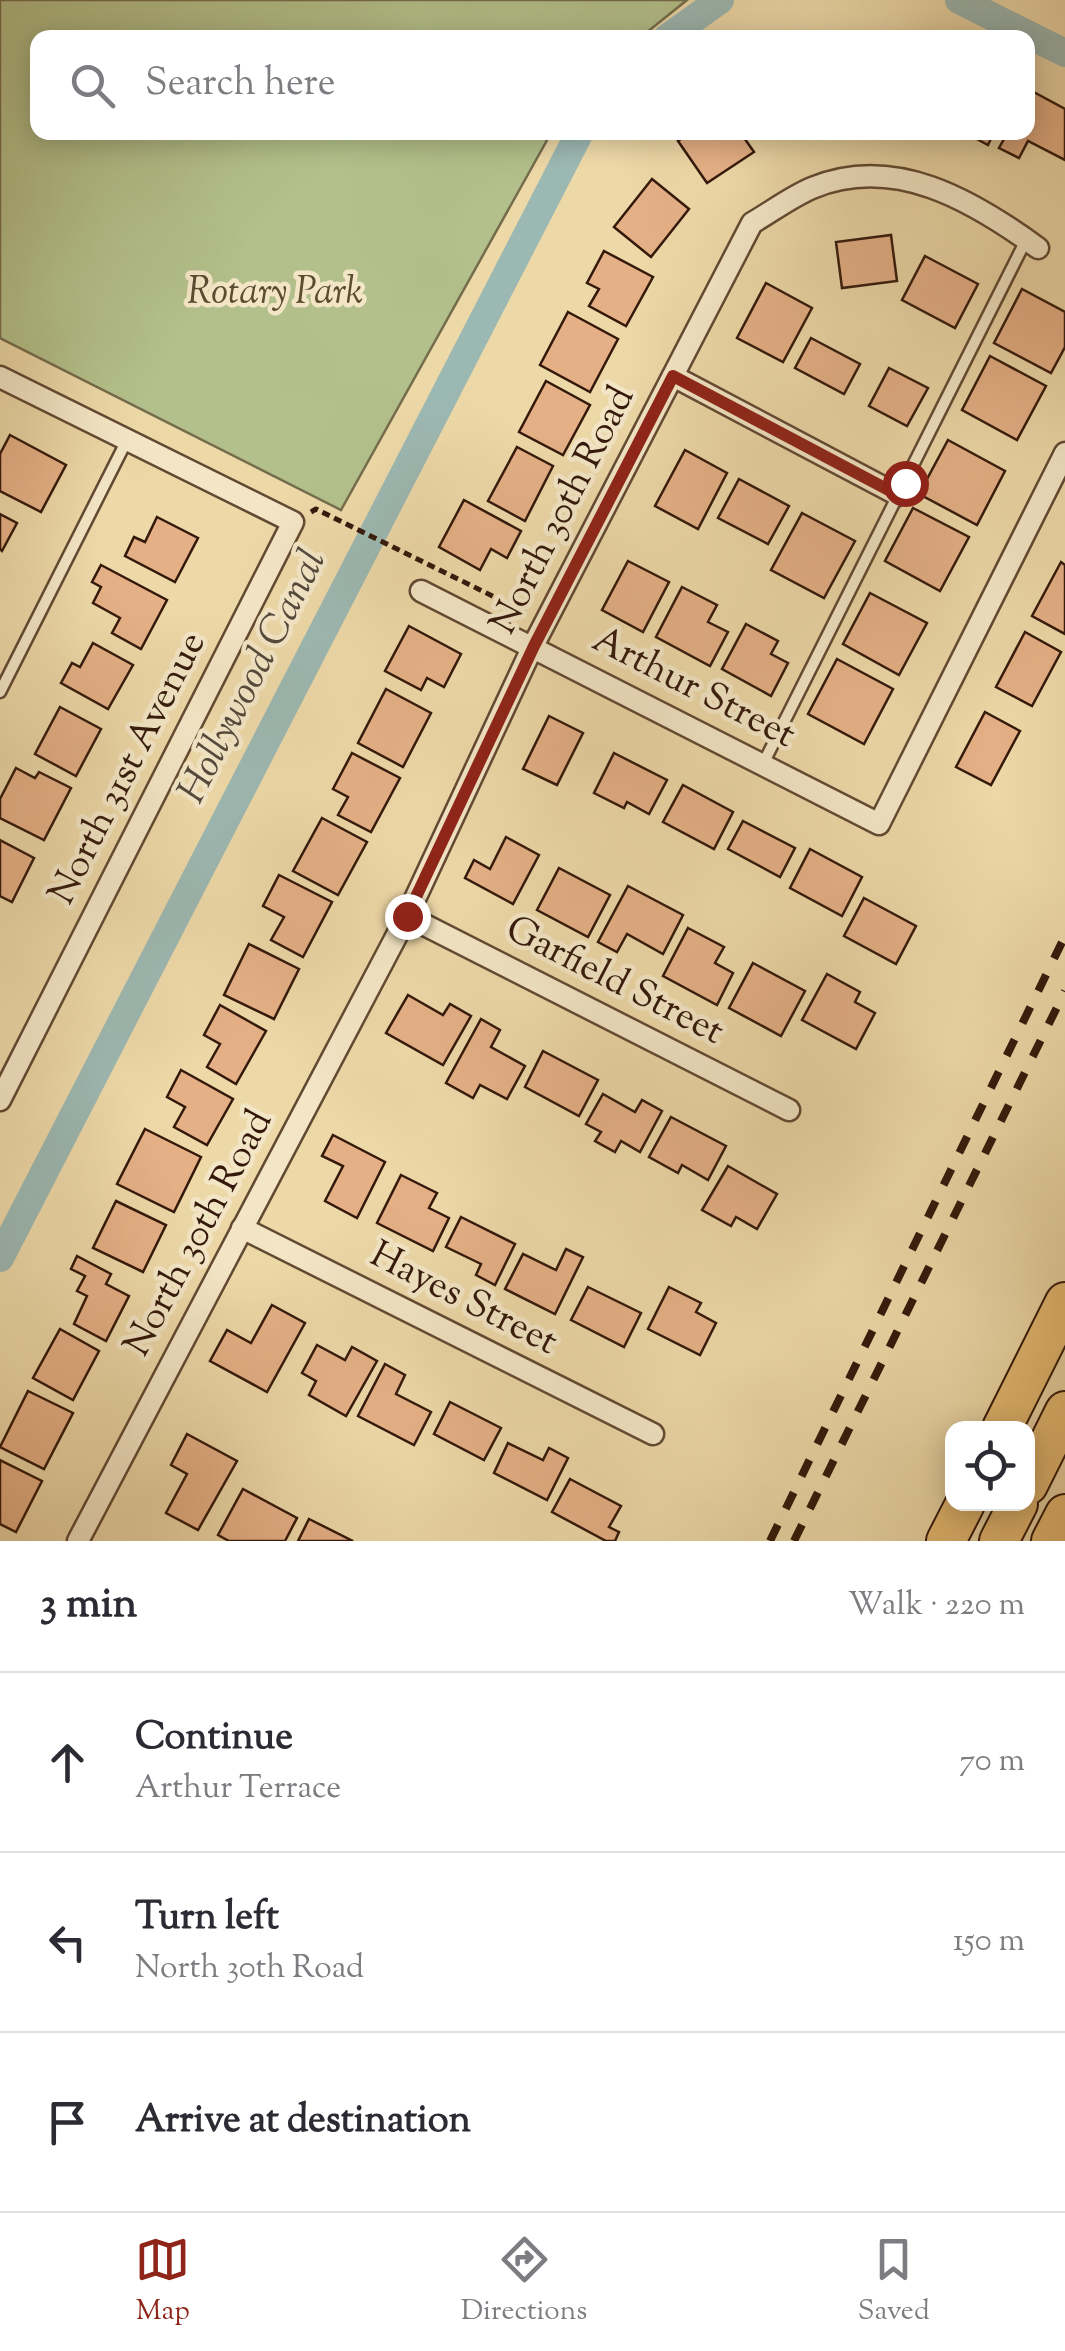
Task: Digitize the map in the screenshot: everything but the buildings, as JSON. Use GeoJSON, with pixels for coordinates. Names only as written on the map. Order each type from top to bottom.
{"type":"FeatureCollection","features":[{"type":"Feature","properties":{"kind":"highway"},"geometry":{"type":"LineString","coordinates":[[1006,1421],[1065,1302]]}},
{"type":"Feature","properties":{"kind":"highway"},"geometry":{"type":"LineString","coordinates":[[1035,1471],[1065,1411]]}},
{"type":"Feature","properties":{"kind":"highway"},"geometry":{"type":"LineString","coordinates":[[946,1541],[961,1511]]}},
{"type":"Feature","properties":{"kind":"highway"},"geometry":{"type":"LineString","coordinates":[[999,1541],[1014,1511]]}},
{"type":"Feature","properties":{"kind":"highway"},"geometry":{"type":"LineString","coordinates":[[1051,1541],[1065,1514]]}},
{"type":"Feature","properties":{"kind":"street","name":"North 30th Road"},"geometry":{"type":"LineString","coordinates":[[80,1540],[407,916],[534,646],[752,223],[813,188],[883,173],[978,206],[1032,244]]}},
{"type":"Feature","properties":{"kind":"street"},"geometry":{"type":"LineString","coordinates":[[0,376],[127,440]]}},
{"type":"Feature","properties":{"kind":"street"},"geometry":{"type":"LineString","coordinates":[[673,376],[898,495]]}},
{"type":"Feature","properties":{"kind":"street","name":"North 31st Avenue"},"geometry":{"type":"LineString","coordinates":[[0,1100],[293,522],[127,440]]}},
{"type":"Feature","properties":{"kind":"street","name":"Arthur Street"},"geometry":{"type":"LineString","coordinates":[[421,591],[879,824],[1065,453]]}},
{"type":"Feature","properties":{"kind":"street","name":"Garfield Street"},"geometry":{"type":"LineString","coordinates":[[407,916],[789,1110]]}},
{"type":"Feature","properties":{"kind":"street","name":"Hayes Street"},"geometry":{"type":"LineString","coordinates":[[242,1228],[653,1434]]}},
{"type":"Feature","properties":{"kind":"lane"},"geometry":{"type":"LineString","coordinates":[[762,764],[898,495],[1032,244]]}},
{"type":"Feature","properties":{"kind":"lane"},"geometry":{"type":"LineString","coordinates":[[0,692],[127,440]]}},
{"type":"Feature","properties":{"kind":"path"},"geometry":{"type":"LineString","coordinates":[[327,514],[546,622]]}},
{"type":"Feature","properties":{"kind":"green space","name":"Rotary Park"},"geometry":{"type":"Polygon","coordinates":[[[0,0],[687,0],[650,30],[30,30],[30,140],[547,140],[341,510],[0,338],[0,0]]]}},
{"type":"Feature","properties":{"kind":"waterway","name":"Hollywood Canal"},"geometry":{"type":"LineString","coordinates":[[678,30],[720,0]]}},
{"type":"Feature","properties":{"kind":"waterway","name":"Hollywood Canal"},"geometry":{"type":"LineString","coordinates":[[959,0],[1019,30]]}},
{"type":"Feature","properties":{"kind":"waterway","name":"Hollywood Canal"},"geometry":{"type":"LineString","coordinates":[[1035,38],[1065,53]]}},
{"type":"Feature","properties":{"kind":"waterway","name":"Hollywood Canal"},"geometry":{"type":"LineString","coordinates":[[0,1258],[576,140]]}},
{"type":"Feature","properties":{"kind":"railway"},"geometry":{"type":"LineString","coordinates":[[770,1541],[1065,936]]}},
{"type":"Feature","properties":{"kind":"railway"},"geometry":{"type":"LineString","coordinates":[[794,1541],[1065,991]]}},
{"type":"Feature","properties":{"kind":"route"},"geometry":{"type":"LineString","coordinates":[[407,916],[534,646],[673,376],[898,495],[905,483]]}}]}
